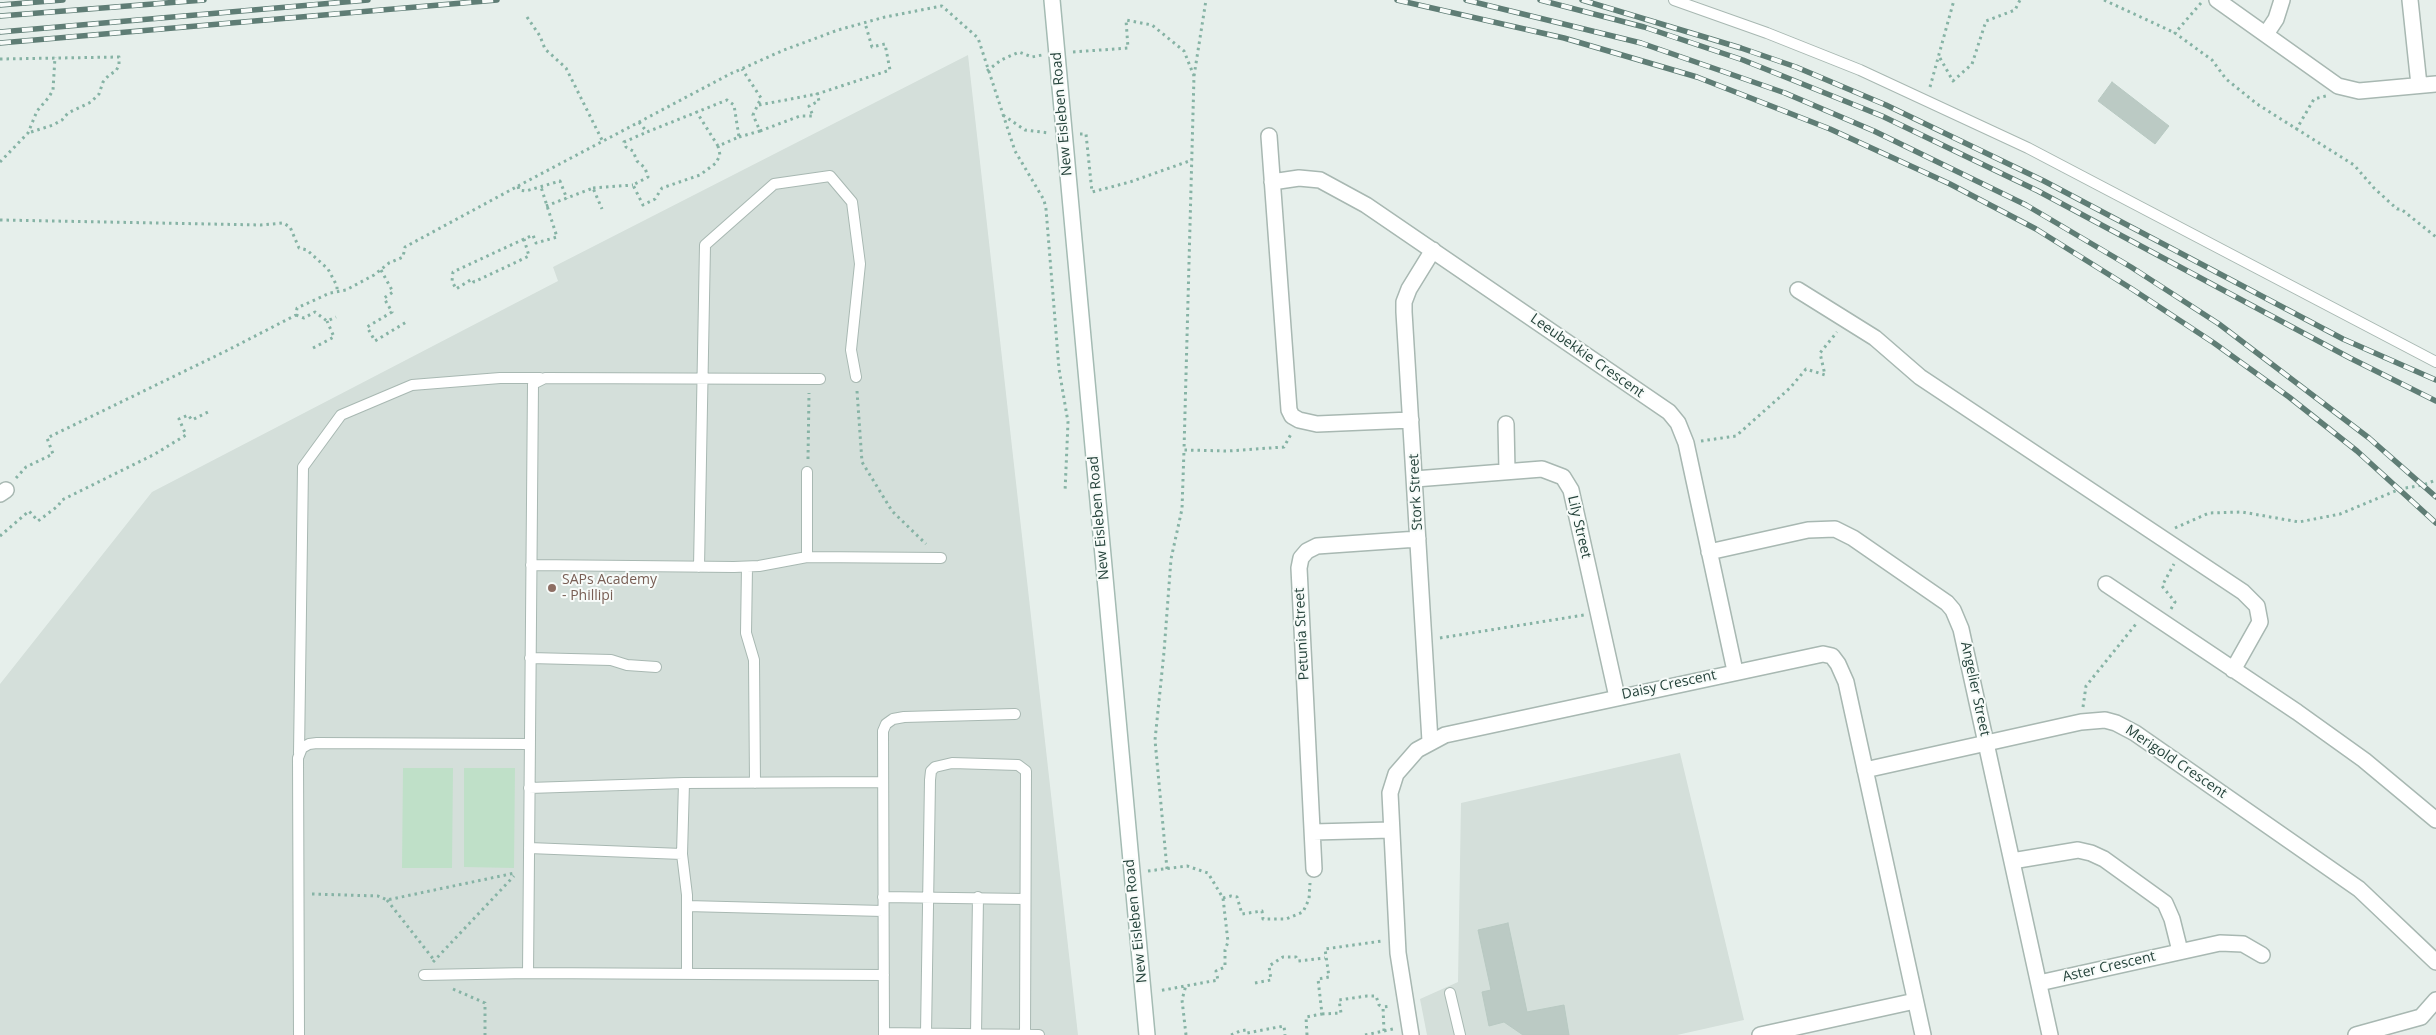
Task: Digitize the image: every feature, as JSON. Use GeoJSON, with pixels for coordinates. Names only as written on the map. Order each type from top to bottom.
{"type":"FeatureCollection","features":[{"type":"Feature","properties":{"kind":"street","name":"New Eisleben Road"},"geometry":{"type":"LineString","coordinates":[[1052,0],[1147,1035]]}},
{"type":"Feature","properties":{"kind":"street"},"geometry":{"type":"LineString","coordinates":[[2217,0],[2338,86],[2359,91],[2436,84]]}},
{"type":"Feature","properties":{"kind":"street"},"geometry":{"type":"LineString","coordinates":[[2266,34],[2276,19],[2282,0]]}},
{"type":"Feature","properties":{"kind":"street"},"geometry":{"type":"LineString","coordinates":[[2410,0],[2419,85]]}},
{"type":"Feature","properties":{"kind":"street"},"geometry":{"type":"LineString","coordinates":[[1269,136],[1287,403],[1292,416],[1317,424],[1411,420]]}},
{"type":"Feature","properties":{"kind":"street","name":"Leeubekkie Crescent"},"geometry":{"type":"LineString","coordinates":[[1272,182],[1300,178],[1320,180],[1366,205],[1668,412],[1678,423],[1686,442],[1735,671]]}},
{"type":"Feature","properties":{"kind":"street","name":"Stork Street"},"geometry":{"type":"LineString","coordinates":[[1430,741],[1404,302],[1409,289],[1434,250]]}},
{"type":"Feature","properties":{"kind":"street"},"geometry":{"type":"LineString","coordinates":[[1798,290],[1875,338],[1920,377],[2253,600],[2260,611],[2258,627],[2233,670]]}},
{"type":"Feature","properties":{"kind":"street"},"geometry":{"type":"LineString","coordinates":[[1506,424],[1507,471]]}},
{"type":"Feature","properties":{"kind":"street","name":"Lily Street"},"geometry":{"type":"LineString","coordinates":[[1415,479],[1542,469],[1554,472],[1568,484],[1617,697]]}},
{"type":"Feature","properties":{"kind":"street","name":"Angelier Street"},"geometry":{"type":"LineString","coordinates":[[1709,552],[1808,530],[1835,529],[1853,538],[1947,603],[1953,610],[1961,629],[2050,1035]]}},
{"type":"Feature","properties":{"kind":"street","name":"Petunia Street"},"geometry":{"type":"LineString","coordinates":[[1314,869],[1299,568],[1301,558],[1307,551],[1317,546],[1418,539]]}},
{"type":"Feature","properties":{"kind":"street"},"geometry":{"type":"LineString","coordinates":[[2106,584],[2364,760],[2436,820]]}},
{"type":"Feature","properties":{"kind":"street","name":"Daisy Crescent"},"geometry":{"type":"LineString","coordinates":[[1411,1031],[1400,977],[1390,794],[1396,774],[1417,750],[1430,741],[1445,735],[1814,654],[1832,656],[1843,672],[1846,682],[1923,1035]]}},
{"type":"Feature","properties":{"kind":"street","name":"Merigold Crescent"},"geometry":{"type":"LineString","coordinates":[[1865,770],[2080,722],[2104,720],[2135,733],[2359,889],[2436,962]]}},
{"type":"Feature","properties":{"kind":"street"},"geometry":{"type":"LineString","coordinates":[[1313,832],[1391,830]]}},
{"type":"Feature","properties":{"kind":"street"},"geometry":{"type":"LineString","coordinates":[[2012,861],[2078,850],[2104,859],[2165,903],[2172,919],[2180,951]]}},
{"type":"Feature","properties":{"kind":"street","name":"Aster Crescent"},"geometry":{"type":"LineString","coordinates":[[2039,983],[2180,951],[2233,942],[2243,944],[2262,955]]}},
{"type":"Feature","properties":{"kind":"street"},"geometry":{"type":"LineString","coordinates":[[2356,1035],[2421,1017],[2436,1000]]}},
{"type":"Feature","properties":{"kind":"street"},"geometry":{"type":"LineString","coordinates":[[1760,1035],[1915,1001]]}},
{"type":"Feature","properties":{"kind":"lane"},"geometry":{"type":"LineString","coordinates":[[1674,0],[1767,33],[1926,100],[2028,148],[2436,362]]}},
{"type":"Feature","properties":{"kind":"lane"},"geometry":{"type":"LineString","coordinates":[[699,567],[705,245],[774,184],[830,176],[852,202],[860,264],[851,350],[856,377]]}},
{"type":"Feature","properties":{"kind":"lane"},"geometry":{"type":"LineString","coordinates":[[299,1035],[297,894],[303,467],[341,415],[412,385],[500,378],[820,379]]}},
{"type":"Feature","properties":{"kind":"lane"},"geometry":{"type":"LineString","coordinates":[[528,973],[532,388],[540,378]]}},
{"type":"Feature","properties":{"kind":"lane"},"geometry":{"type":"LineString","coordinates":[[807,472],[807,557]]}},
{"type":"Feature","properties":{"kind":"lane"},"geometry":{"type":"LineString","coordinates":[[531,565],[747,567],[807,557],[941,558]]}},
{"type":"Feature","properties":{"kind":"lane"},"geometry":{"type":"LineString","coordinates":[[747,567],[746,633],[754,660],[755,783]]}},
{"type":"Feature","properties":{"kind":"lane"},"geometry":{"type":"LineString","coordinates":[[530,658],[611,660],[627,665],[656,667]]}},
{"type":"Feature","properties":{"kind":"lane"},"geometry":{"type":"LineString","coordinates":[[1015,714],[904,716],[893,719],[886,724],[883,731],[884,1034],[1039,1035]]}},
{"type":"Feature","properties":{"kind":"lane"},"geometry":{"type":"LineString","coordinates":[[299,753],[309,744],[317,743],[530,744]]}},
{"type":"Feature","properties":{"kind":"lane"},"geometry":{"type":"LineString","coordinates":[[926,1033],[931,771],[942,764],[1009,764],[1024,768],[1027,779],[1025,1035]]}},
{"type":"Feature","properties":{"kind":"lane"},"geometry":{"type":"LineString","coordinates":[[529,788],[684,783],[882,782]]}},
{"type":"Feature","properties":{"kind":"lane"},"geometry":{"type":"LineString","coordinates":[[684,783],[682,854],[687,906],[687,974]]}},
{"type":"Feature","properties":{"kind":"lane"},"geometry":{"type":"LineString","coordinates":[[529,848],[682,854]]}},
{"type":"Feature","properties":{"kind":"lane"},"geometry":{"type":"LineString","coordinates":[[883,897],[1025,899]]}},
{"type":"Feature","properties":{"kind":"lane"},"geometry":{"type":"LineString","coordinates":[[976,1034],[978,897]]}},
{"type":"Feature","properties":{"kind":"lane"},"geometry":{"type":"LineString","coordinates":[[687,906],[883,911]]}},
{"type":"Feature","properties":{"kind":"lane"},"geometry":{"type":"LineString","coordinates":[[424,975],[528,973],[884,975]]}},
{"type":"Feature","properties":{"kind":"lane"},"geometry":{"type":"LineString","coordinates":[[1450,993],[1460,1035]]}},
{"type":"Feature","properties":{"kind":"path"},"geometry":{"type":"LineString","coordinates":[[1167,869],[1155,740],[1164,652],[1170,559],[1182,509],[1194,76],[1206,0]]}},
{"type":"Feature","properties":{"kind":"path"},"geometry":{"type":"LineString","coordinates":[[1926,100],[1940,58],[1954,0]]}},
{"type":"Feature","properties":{"kind":"path"},"geometry":{"type":"LineString","coordinates":[[1940,58],[1953,81],[1972,64],[1986,21],[2015,10],[2020,0]]}},
{"type":"Feature","properties":{"kind":"path"},"geometry":{"type":"LineString","coordinates":[[2104,0],[2176,33],[2212,60],[2226,79],[2257,104],[2354,165],[2374,188],[2397,209],[2401,209],[2436,237]]}},
{"type":"Feature","properties":{"kind":"path"},"geometry":{"type":"LineString","coordinates":[[2176,33],[2204,0]]}},
{"type":"Feature","properties":{"kind":"path"},"geometry":{"type":"LineString","coordinates":[[296,315],[297,308],[330,293],[346,290],[403,257],[405,247],[602,140],[742,68],[784,50],[865,23],[942,6],[978,38],[987,71],[1015,151],[1044,200],[1059,369],[1068,422],[1065,492]]}},
{"type":"Feature","properties":{"kind":"path"},"geometry":{"type":"LineString","coordinates":[[527,17],[540,36],[545,49],[566,68],[602,140]]}},
{"type":"Feature","properties":{"kind":"path"},"geometry":{"type":"LineString","coordinates":[[987,71],[1001,60],[1019,52],[1032,57],[1057,53],[1128,48],[1126,20],[1152,25],[1184,51],[1194,76]]}},
{"type":"Feature","properties":{"kind":"path"},"geometry":{"type":"LineString","coordinates":[[758,105],[817,94],[890,70],[885,44],[872,47],[865,23]]}},
{"type":"Feature","properties":{"kind":"path"},"geometry":{"type":"LineString","coordinates":[[0,162],[28,133],[37,111],[52,90],[54,57]]}},
{"type":"Feature","properties":{"kind":"path"},"geometry":{"type":"LineString","coordinates":[[0,59],[119,57],[116,71],[103,82],[99,94],[91,102],[68,113],[62,120],[53,125],[28,133]]}},
{"type":"Feature","properties":{"kind":"path"},"geometry":{"type":"LineString","coordinates":[[742,68],[761,98],[753,116],[760,131]]}},
{"type":"Feature","properties":{"kind":"path"},"geometry":{"type":"LineString","coordinates":[[2296,130],[2314,100],[2327,96],[2338,86]]}},
{"type":"Feature","properties":{"kind":"path"},"geometry":{"type":"LineString","coordinates":[[718,146],[800,116],[813,116],[809,106],[819,101],[817,94]]}},
{"type":"Feature","properties":{"kind":"path"},"geometry":{"type":"LineString","coordinates":[[546,206],[593,188],[634,185],[648,177],[645,168],[636,161],[633,151],[626,147],[624,142],[727,100],[734,105],[739,137]]}},
{"type":"Feature","properties":{"kind":"path"},"geometry":{"type":"LineString","coordinates":[[634,185],[643,205],[655,199],[662,188],[700,175],[716,163],[720,155],[718,146],[696,112]]}},
{"type":"Feature","properties":{"kind":"path"},"geometry":{"type":"LineString","coordinates":[[1002,114],[1025,130],[1064,135],[1086,134],[1092,192],[1130,182],[1192,160]]}},
{"type":"Feature","properties":{"kind":"path"},"geometry":{"type":"LineString","coordinates":[[639,122],[647,132]]}},
{"type":"Feature","properties":{"kind":"path"},"geometry":{"type":"LineString","coordinates":[[518,186],[519,190],[526,191],[560,181],[567,199]]}},
{"type":"Feature","properties":{"kind":"path"},"geometry":{"type":"LineString","coordinates":[[524,239],[529,256],[474,282],[472,279],[456,289],[452,281],[453,272],[524,239],[533,235],[536,243],[557,237],[541,187]]}},
{"type":"Feature","properties":{"kind":"path"},"geometry":{"type":"LineString","coordinates":[[593,188],[602,209]]}},
{"type":"Feature","properties":{"kind":"path"},"geometry":{"type":"LineString","coordinates":[[0,220],[261,225],[283,223],[290,227],[299,248],[307,250],[328,269],[337,286],[337,292]]}},
{"type":"Feature","properties":{"kind":"path"},"geometry":{"type":"LineString","coordinates":[[381,270],[393,292],[384,298],[392,312],[367,327],[375,341],[408,320]]}},
{"type":"Feature","properties":{"kind":"path"},"geometry":{"type":"LineString","coordinates":[[3,492],[26,467],[44,456],[53,454],[47,438],[159,385],[296,315],[304,318],[315,312],[327,321],[334,337],[313,348]]}},
{"type":"Feature","properties":{"kind":"path"},"geometry":{"type":"LineString","coordinates":[[327,321],[336,317]]}},
{"type":"Feature","properties":{"kind":"path"},"geometry":{"type":"LineString","coordinates":[[1686,442],[1736,436],[1790,388],[1806,369],[1824,375],[1820,353],[1847,320]]}},
{"type":"Feature","properties":{"kind":"path"},"geometry":{"type":"LineString","coordinates":[[856,377],[862,462],[892,512],[941,558]]}},
{"type":"Feature","properties":{"kind":"path"},"geometry":{"type":"LineString","coordinates":[[807,472],[809,379]]}},
{"type":"Feature","properties":{"kind":"path"},"geometry":{"type":"LineString","coordinates":[[0,536],[29,512],[38,521],[58,506],[62,500],[155,454],[186,434],[179,419],[188,415],[192,420],[210,411]]}},
{"type":"Feature","properties":{"kind":"path"},"geometry":{"type":"LineString","coordinates":[[1184,450],[1228,451],[1284,447],[1300,420]]}},
{"type":"Feature","properties":{"kind":"path"},"geometry":{"type":"LineString","coordinates":[[2159,536],[2209,513],[2242,512],[2298,522],[2332,516],[2400,489],[2423,485],[2436,480]]}},
{"type":"Feature","properties":{"kind":"path"},"geometry":{"type":"LineString","coordinates":[[2080,722],[2086,686],[2135,624],[2162,622],[2175,602],[2162,586],[2181,550]]}},
{"type":"Feature","properties":{"kind":"path"},"geometry":{"type":"LineString","coordinates":[[1424,641],[1598,613]]}},
{"type":"Feature","properties":{"kind":"path"},"geometry":{"type":"LineString","coordinates":[[1131,874],[1187,866],[1208,873],[1223,898],[1228,942],[1225,950],[1225,967],[1216,971],[1218,980],[1143,993]]}},
{"type":"Feature","properties":{"kind":"path"},"geometry":{"type":"LineString","coordinates":[[1223,898],[1237,897],[1242,914],[1262,911],[1264,919],[1286,919],[1303,912],[1309,899],[1310,881],[1314,869]]}},
{"type":"Feature","properties":{"kind":"path"},"geometry":{"type":"LineString","coordinates":[[387,900],[518,872],[434,960],[424,975]]}},
{"type":"Feature","properties":{"kind":"path"},"geometry":{"type":"LineString","coordinates":[[297,894],[378,896],[387,900],[434,960]]}},
{"type":"Feature","properties":{"kind":"path"},"geometry":{"type":"LineString","coordinates":[[1322,1014],[1318,979],[1329,977],[1325,949],[1397,938]]}},
{"type":"Feature","properties":{"kind":"path"},"geometry":{"type":"LineString","coordinates":[[1254,983],[1271,980],[1269,966],[1283,957],[1296,957],[1298,962],[1325,958]]}},
{"type":"Feature","properties":{"kind":"path"},"geometry":{"type":"LineString","coordinates":[[1186,985],[1182,1000],[1186,1035]]}},
{"type":"Feature","properties":{"kind":"path"},"geometry":{"type":"LineString","coordinates":[[450,987],[485,1003],[485,1035]]}},
{"type":"Feature","properties":{"kind":"path"},"geometry":{"type":"LineString","coordinates":[[1307,1035],[1306,1017],[1341,1013],[1339,1000],[1376,996],[1379,1005],[1383,1007]]}},
{"type":"Feature","properties":{"kind":"path"},"geometry":{"type":"LineString","coordinates":[[1233,1035],[1240,1031],[1246,1030],[1247,1033],[1284,1026],[1285,1035]]}},
{"type":"Feature","properties":{"kind":"path"},"geometry":{"type":"LineString","coordinates":[[1364,1035],[1411,1031]]}},
{"type":"Feature","properties":{"kind":"shaded area","name":"SAPs Academy - Phillipi"},"geometry":{"type":"Polygon","coordinates":[[[968,55],[1078,1035],[0,1035],[0,684],[152,492],[558,281],[553,267],[968,55]]]}},
{"type":"Feature","properties":{"kind":"shaded area"},"geometry":{"type":"Polygon","coordinates":[[[1680,753],[1744,1020],[1677,1035],[1427,1035],[1420,999],[1458,982],[1461,803],[1680,753]]]}},
{"type":"Feature","properties":{"kind":"green space"},"geometry":{"type":"Polygon","coordinates":[[[403,768],[453,768],[452,868],[402,868],[403,768]]]}},
{"type":"Feature","properties":{"kind":"green space"},"geometry":{"type":"Polygon","coordinates":[[[464,768],[515,768],[514,868],[464,867],[464,768]]]}},
{"type":"Feature","properties":{"kind":"building"},"geometry":{"type":"Polygon","coordinates":[[[2112,82],[2169,126],[2155,144],[2098,101],[2112,82]]]}},
{"type":"Feature","properties":{"kind":"building"},"geometry":{"type":"Polygon","coordinates":[[[1508,923],[1527,1012],[1564,1005],[1569,1035],[1523,1035],[1504,1022],[1489,1026],[1482,992],[1491,990],[1478,930],[1508,923]]]}},
{"type":"Feature","properties":{"kind":"railway"},"geometry":{"type":"LineString","coordinates":[[0,5],[63,0]]}},
{"type":"Feature","properties":{"kind":"railway"},"geometry":{"type":"LineString","coordinates":[[0,16],[204,0]]}},
{"type":"Feature","properties":{"kind":"railway"},"geometry":{"type":"LineString","coordinates":[[0,32],[368,0]]}},
{"type":"Feature","properties":{"kind":"railway"},"geometry":{"type":"LineString","coordinates":[[0,43],[497,0]]}},
{"type":"Feature","properties":{"kind":"railway"},"geometry":{"type":"LineString","coordinates":[[1397,0],[1564,38],[1697,77],[1830,129],[1950,184],[2036,229],[2214,343],[2289,397],[2357,451],[2436,523]]}},
{"type":"Feature","properties":{"kind":"railway"},"geometry":{"type":"LineString","coordinates":[[1466,0],[1641,43],[1785,93],[1874,131],[2026,205],[2131,267],[2219,324],[2369,438],[2436,497]]}},
{"type":"Feature","properties":{"kind":"railway"},"geometry":{"type":"LineString","coordinates":[[1540,0],[1644,27],[1743,60],[1882,116],[2038,191],[2350,358],[2436,401]]}},
{"type":"Feature","properties":{"kind":"railway"},"geometry":{"type":"LineString","coordinates":[[1582,0],[1741,48],[1796,67],[1886,105],[2044,181],[2343,339],[2436,380]]}},
{"type":"Feature","properties":{"kind":"place","name":"SAPs Academy - Phillipi"},"geometry":{"type":"Point","coordinates":[552,588]}}]}
